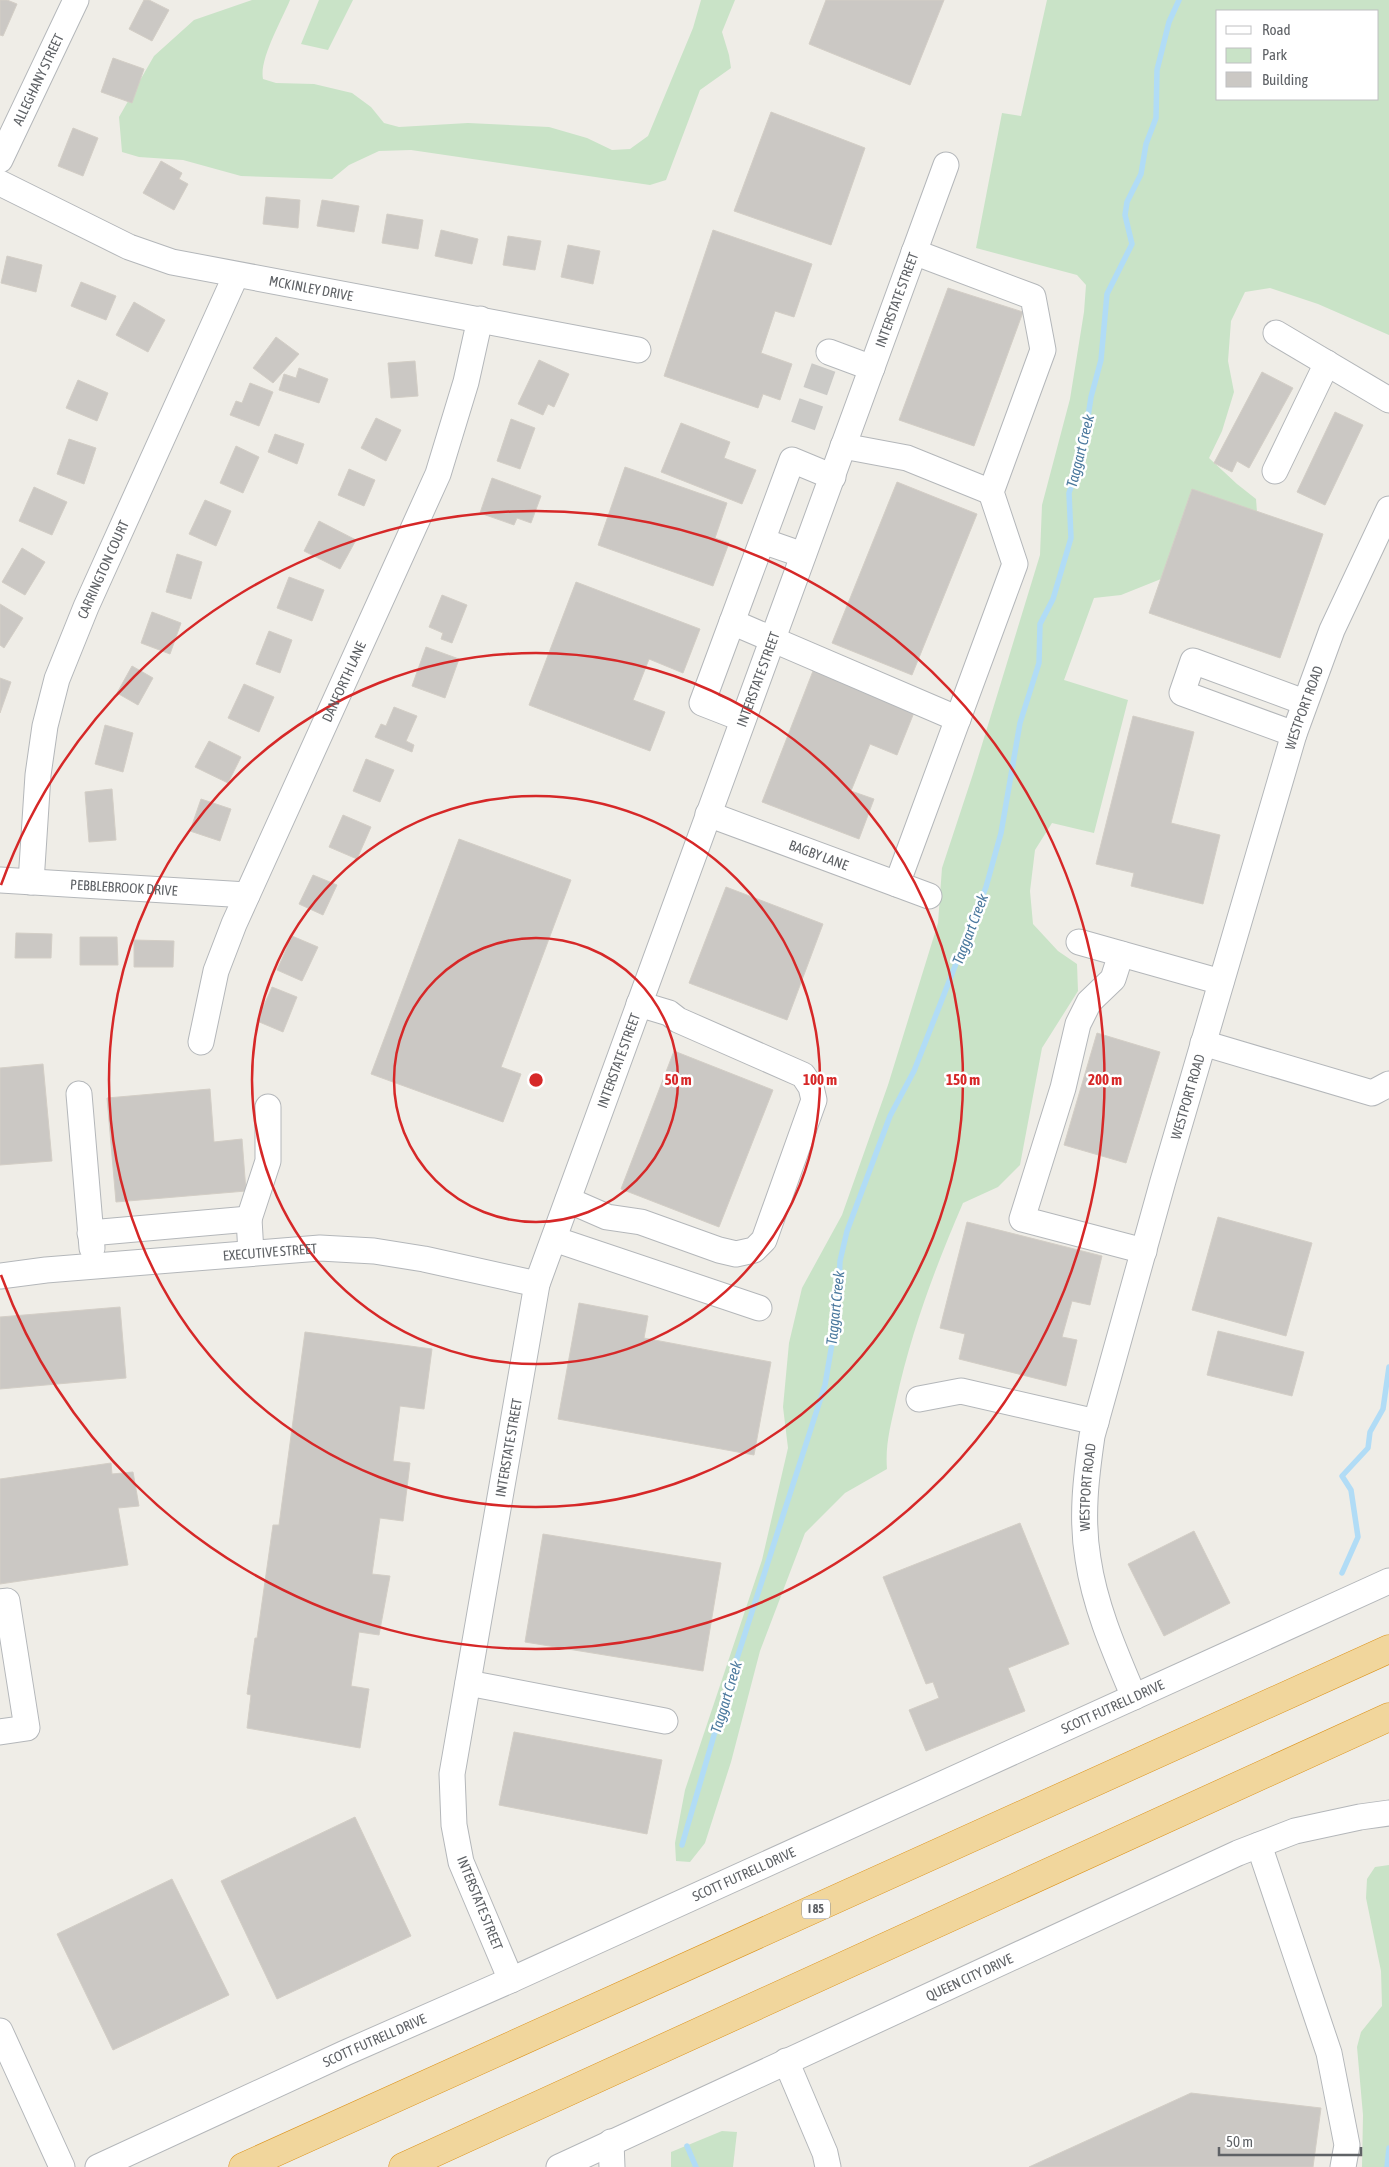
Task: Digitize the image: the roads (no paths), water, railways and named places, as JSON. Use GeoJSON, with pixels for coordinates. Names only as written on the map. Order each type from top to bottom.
{"type":"FeatureCollection","features":[{"type":"Feature","properties":{"kind":"highway","name":"I 85"},"geometry":{"type":"LineString","coordinates":[[243,2167],[1389,1649]]}},
{"type":"Feature","properties":{"kind":"highway"},"geometry":{"type":"LineString","coordinates":[[403,2167],[1389,1717]]}},
{"type":"Feature","properties":{"kind":"street","name":"ALLEGHANY STREET"},"geometry":{"type":"LineString","coordinates":[[0,160],[76,0]]}},
{"type":"Feature","properties":{"kind":"street","name":"INTERSTATE STREET"},"geometry":{"type":"LineString","coordinates":[[511,1980],[461,1862],[454,1825],[452,1774],[537,1284],[946,165]]}},
{"type":"Feature","properties":{"kind":"street","name":"MCKINLEY DRIVE"},"geometry":{"type":"LineString","coordinates":[[0,183],[129,247],[172,262],[638,350]]}},
{"type":"Feature","properties":{"kind":"street"},"geometry":{"type":"LineString","coordinates":[[897,884],[1015,564],[991,492],[1044,350],[1033,297],[914,252]]}},
{"type":"Feature","properties":{"kind":"street","name":"CARRINGTON COURT"},"geometry":{"type":"LineString","coordinates":[[32,882],[38,775],[45,726],[57,679],[86,607],[236,275]]}},
{"type":"Feature","properties":{"kind":"street","name":"DANFORTH LANE"},"geometry":{"type":"LineString","coordinates":[[201,1042],[216,971],[247,895],[438,474],[466,382],[480,319]]}},
{"type":"Feature","properties":{"kind":"street"},"geometry":{"type":"LineString","coordinates":[[1276,333],[1389,400]]}},
{"type":"Feature","properties":{"kind":"street"},"geometry":{"type":"LineString","coordinates":[[830,352],[872,368]]}},
{"type":"Feature","properties":{"kind":"street"},"geometry":{"type":"LineString","coordinates":[[1275,471],[1327,363]]}},
{"type":"Feature","properties":{"kind":"street"},"geometry":{"type":"LineString","coordinates":[[843,446],[907,458],[991,492]]}},
{"type":"Feature","properties":{"kind":"street"},"geometry":{"type":"LineString","coordinates":[[743,719],[702,703],[792,460],[833,477]]}},
{"type":"Feature","properties":{"kind":"street","name":"WESTPORT ROAD"},"geometry":{"type":"LineString","coordinates":[[1134,1697],[1105,1628],[1088,1558],[1084,1524],[1086,1480],[1096,1422],[1203,1043],[1304,702],[1332,630],[1389,509]]}},
{"type":"Feature","properties":{"kind":"street"},"geometry":{"type":"LineString","coordinates":[[763,541],[803,555]]}},
{"type":"Feature","properties":{"kind":"street"},"geometry":{"type":"LineString","coordinates":[[732,622],[958,719]]}},
{"type":"Feature","properties":{"kind":"street"},"geometry":{"type":"LineString","coordinates":[[1294,734],[1182,693],[1193,661],[1304,702]]}},
{"type":"Feature","properties":{"kind":"street","name":"BAGBY LANE"},"geometry":{"type":"LineString","coordinates":[[708,814],[928,896]]}},
{"type":"Feature","properties":{"kind":"street","name":"PEBBLEBROOK DRIVE"},"geometry":{"type":"LineString","coordinates":[[0,880],[247,895]]}},
{"type":"Feature","properties":{"kind":"street"},"geometry":{"type":"LineString","coordinates":[[1079,942],[1221,982]]}},
{"type":"Feature","properties":{"kind":"street"},"geometry":{"type":"LineString","coordinates":[[1121,954],[1112,979],[1089,1002],[1078,1024],[1063,1088],[1022,1219],[1144,1251]]}},
{"type":"Feature","properties":{"kind":"street"},"geometry":{"type":"LineString","coordinates":[[568,1200],[607,1217],[641,1222],[736,1254],[754,1250],[764,1240],[814,1100],[811,1087],[803,1075],[678,1020],[669,1013],[639,1004]]}},
{"type":"Feature","properties":{"kind":"street"},"geometry":{"type":"LineString","coordinates":[[1203,1043],[1372,1092],[1389,1084]]}},
{"type":"Feature","properties":{"kind":"street"},"geometry":{"type":"LineString","coordinates":[[79,1094],[93,1266]]}},
{"type":"Feature","properties":{"kind":"street"},"geometry":{"type":"LineString","coordinates":[[251,1253],[249,1219],[268,1161],[268,1107]]}},
{"type":"Feature","properties":{"kind":"street"},"geometry":{"type":"LineString","coordinates":[[90,1232],[249,1219]]}},
{"type":"Feature","properties":{"kind":"street"},"geometry":{"type":"LineString","coordinates":[[554,1239],[758,1308]]}},
{"type":"Feature","properties":{"kind":"street","name":"EXECUTIVE STREET"},"geometry":{"type":"LineString","coordinates":[[0,1276],[30,1271],[320,1248],[374,1251],[460,1266],[537,1284]]}},
{"type":"Feature","properties":{"kind":"street"},"geometry":{"type":"LineString","coordinates":[[918,1399],[962,1391],[1096,1422]]}},
{"type":"Feature","properties":{"kind":"street","name":"SCOTT FUTRELL DRIVE"},"geometry":{"type":"LineString","coordinates":[[98,2167],[336,2057],[511,1980],[1389,1580]]}},
{"type":"Feature","properties":{"kind":"street"},"geometry":{"type":"LineString","coordinates":[[0,1602],[6,1601],[27,1728],[0,1732]]}},
{"type":"Feature","properties":{"kind":"street"},"geometry":{"type":"LineString","coordinates":[[468,1683],[664,1721]]}},
{"type":"Feature","properties":{"kind":"street","name":"QUEEN CITY DRIVE"},"geometry":{"type":"LineString","coordinates":[[558,2167],[1238,1852],[1295,1831],[1360,1816],[1389,1813]]}},
{"type":"Feature","properties":{"kind":"street"},"geometry":{"type":"LineString","coordinates":[[1259,1845],[1329,2053],[1347,2145],[1343,2167]]}},
{"type":"Feature","properties":{"kind":"street"},"geometry":{"type":"LineString","coordinates":[[1,2038],[62,2167]]}},
{"type":"Feature","properties":{"kind":"street"},"geometry":{"type":"LineString","coordinates":[[786,2061],[825,2154],[828,2167]]}},
{"type":"Feature","properties":{"kind":"street"},"geometry":{"type":"LineString","coordinates":[[611,2142],[612,2167]]}},
{"type":"Feature","properties":{"kind":"waterway","name":"Taggart Creek"},"geometry":{"type":"LineString","coordinates":[[682,1845],[731,1677],[825,1385],[838,1308],[840,1261],[847,1231],[890,1116],[914,1071],[986,887],[1001,833],[1020,723],[1039,663],[1040,624],[1053,599],[1071,538],[1069,493],[1083,450],[1091,397],[1101,360],[1107,294],[1132,244],[1125,215],[1127,202],[1141,174],[1146,144],[1156,118],[1157,70],[1169,22],[1179,0]]}},
{"type":"Feature","properties":{"kind":"waterway"},"geometry":{"type":"LineString","coordinates":[[1342,1573],[1358,1537],[1351,1490],[1342,1476],[1368,1448],[1370,1432],[1383,1409],[1389,1367]]}},
{"type":"Feature","properties":{"kind":"waterway","name":"Taggart Creek"},"geometry":{"type":"LineString","coordinates":[[687,2146],[696,2167]]}},
{"type":"Feature","properties":{"kind":"waterway"},"geometry":{"type":"LineString","coordinates":[[1387,2167],[1389,2148]]}},
{"type":"Feature","properties":{"kind":"tunnel"},"geometry":{"type":"LineString","coordinates":[[803,426],[829,352]]}}]}
